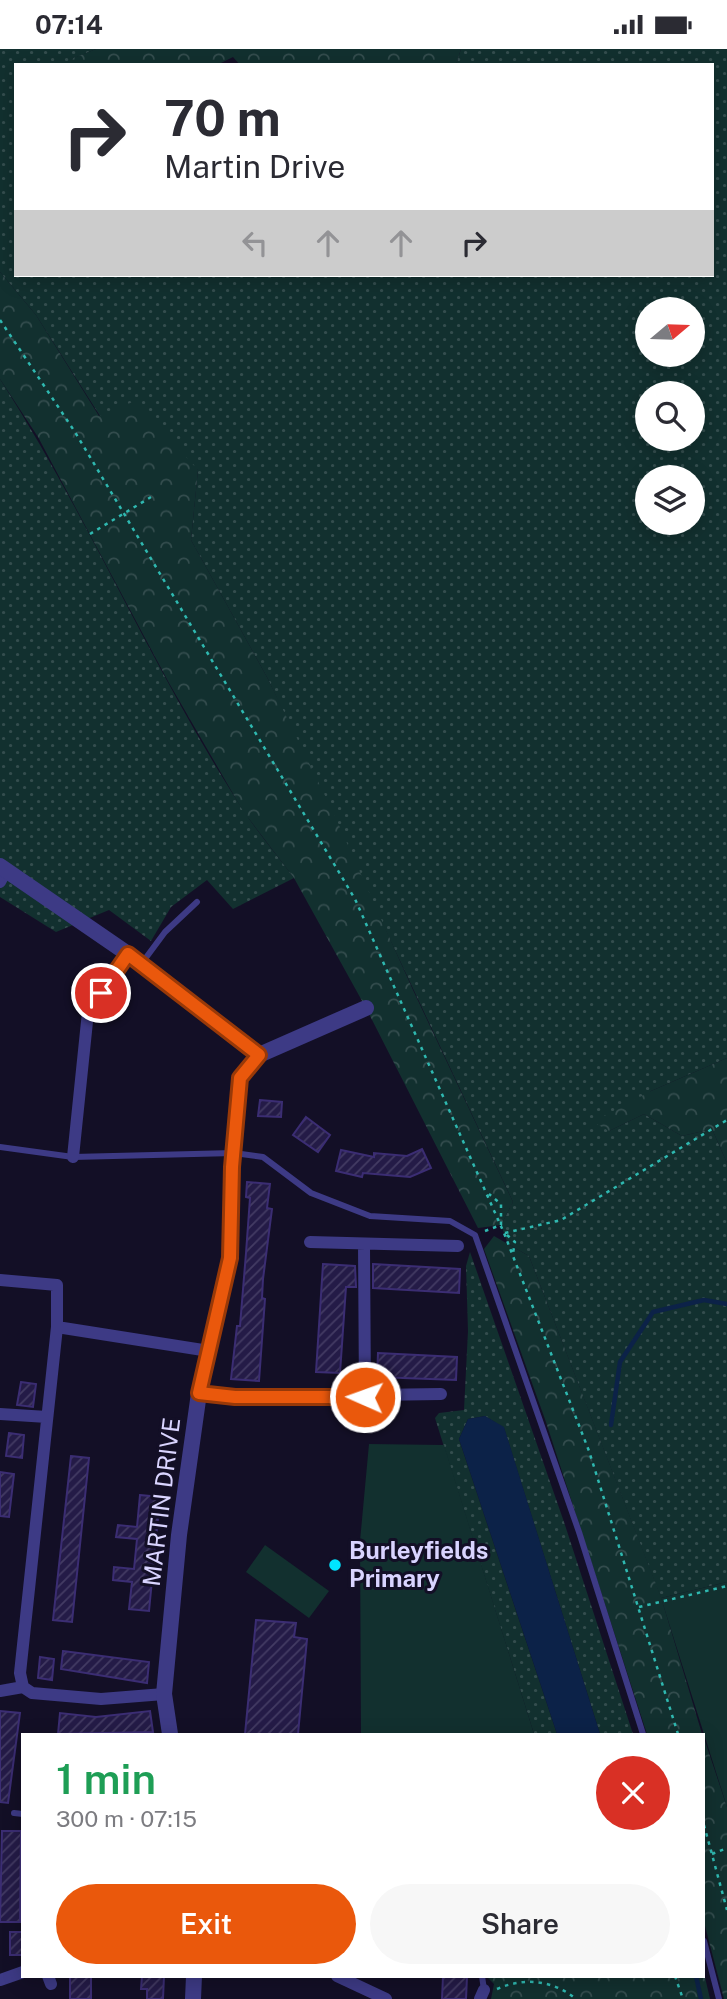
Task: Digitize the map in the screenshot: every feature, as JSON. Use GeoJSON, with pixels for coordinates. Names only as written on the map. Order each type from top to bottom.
{"type":"FeatureCollection","features":[{"type":"Feature","properties":{"kind":"street"},"geometry":{"type":"LineString","coordinates":[[2,872],[134,959],[259,1055],[366,1009]]}},
{"type":"Feature","properties":{"kind":"street"},"geometry":{"type":"LineString","coordinates":[[73,1157],[88,1012],[134,959]]}},
{"type":"Feature","properties":{"kind":"street","name":"MARTIN DRIVE"},"geometry":{"type":"LineString","coordinates":[[170,1733],[164,1694],[179,1535],[199,1393],[230,1258],[233,1153],[240,1078],[259,1055]]}},
{"type":"Feature","properties":{"kind":"street"},"geometry":{"type":"LineString","coordinates":[[310,1242],[458,1246]]}},
{"type":"Feature","properties":{"kind":"street"},"geometry":{"type":"LineString","coordinates":[[364,1245],[365,1397]]}},
{"type":"Feature","properties":{"kind":"street"},"geometry":{"type":"LineString","coordinates":[[0,1280],[57,1285],[57,1327],[20,1674],[23,1687],[32,1693],[101,1699],[164,1694]]}},
{"type":"Feature","properties":{"kind":"street"},"geometry":{"type":"LineString","coordinates":[[57,1327],[209,1351]]}},
{"type":"Feature","properties":{"kind":"street"},"geometry":{"type":"LineString","coordinates":[[199,1393],[235,1397],[441,1394]]}},
{"type":"Feature","properties":{"kind":"street"},"geometry":{"type":"LineString","coordinates":[[0,1414],[47,1417]]}},
{"type":"Feature","properties":{"kind":"street"},"geometry":{"type":"LineString","coordinates":[[0,1691],[23,1687]]}},
{"type":"Feature","properties":{"kind":"street"},"geometry":{"type":"LineString","coordinates":[[0,1980],[21,1973]]}},
{"type":"Feature","properties":{"kind":"street"},"geometry":{"type":"LineString","coordinates":[[193,1999],[194,1978]]}},
{"type":"Feature","properties":{"kind":"street"},"geometry":{"type":"LineString","coordinates":[[341,1978],[386,1999]]}},
{"type":"Feature","properties":{"kind":"lane"},"geometry":{"type":"LineString","coordinates":[[134,959],[197,902]]}},
{"type":"Feature","properties":{"kind":"lane"},"geometry":{"type":"LineString","coordinates":[[0,1147],[73,1157],[233,1153],[263,1157],[311,1193],[370,1216],[450,1221],[475,1235],[579,1532],[643,1733]]}},
{"type":"Feature","properties":{"kind":"lane"},"geometry":{"type":"LineString","coordinates":[[14,1813],[21,1814]]}},
{"type":"Feature","properties":{"kind":"lane"},"geometry":{"type":"LineString","coordinates":[[705,1945],[719,1999]]}},
{"type":"Feature","properties":{"kind":"path"},"geometry":{"type":"LineString","coordinates":[[90,534],[151,496]]}},
{"type":"Feature","properties":{"kind":"path"},"geometry":{"type":"LineString","coordinates":[[513,1256],[515,1242],[504,1233],[561,1220],[643,1173],[727,1119]]}},
{"type":"Feature","properties":{"kind":"path"},"geometry":{"type":"LineString","coordinates":[[475,1235],[500,1224],[501,1204],[486,1192]]}},
{"type":"Feature","properties":{"kind":"path"},"geometry":{"type":"LineString","coordinates":[[639,1607],[727,1587]]}},
{"type":"Feature","properties":{"kind":"path"},"geometry":{"type":"LineString","coordinates":[[705,1829],[727,1910]]}},
{"type":"Feature","properties":{"kind":"path"},"geometry":{"type":"LineString","coordinates":[[712,1854],[727,1848]]}},
{"type":"Feature","properties":{"kind":"path"},"geometry":{"type":"LineString","coordinates":[[542,1982],[545,1978]]}},
{"type":"Feature","properties":{"kind":"path"},"geometry":{"type":"LineString","coordinates":[[677,1978],[683,1999]]}},
{"type":"Feature","properties":{"kind":"path"},"geometry":{"type":"LineString","coordinates":[[482,1994],[509,1984],[542,1982],[565,1990],[576,1999]]}},
{"type":"Feature","properties":{"kind":"green space"},"geometry":{"type":"Polygon","coordinates":[[[0,49],[96,49],[72,59],[72,63],[14,63],[14,277],[714,277],[714,63],[457,63],[461,49],[727,49],[727,1058],[651,1091],[609,1131],[644,1114],[682,1136],[712,1129],[727,1163],[727,1582],[661,1598],[529,1256],[508,1244],[501,1225],[513,1202],[268,679],[191,540],[198,470],[100,416],[36,315],[0,272],[0,49]]]}},
{"type":"Feature","properties":{"kind":"green space"},"geometry":{"type":"Polygon","coordinates":[[[96,49],[461,49],[457,63],[238,63],[233,57],[221,63],[72,63],[71,59],[96,49]]]}},
{"type":"Feature","properties":{"kind":"green space"},"geometry":{"type":"Polygon","coordinates":[[[0,272],[36,315],[99,416],[135,401],[198,470],[191,540],[268,679],[333,812],[513,1202],[501,1225],[478,1228],[366,1008],[294,878],[243,811],[169,683],[38,437],[0,379],[0,272]]]}},
{"type":"Feature","properties":{"kind":"green space"},"geometry":{"type":"Polygon","coordinates":[[[0,379],[63,485],[210,757],[249,819],[294,878],[233,909],[207,880],[171,907],[151,941],[109,910],[56,932],[0,897],[0,379]]]}},
{"type":"Feature","properties":{"kind":"green space"},"geometry":{"type":"Polygon","coordinates":[[[727,1058],[727,1163],[712,1129],[682,1136],[644,1114],[609,1131],[593,1122],[651,1091],[727,1058]]]}},
{"type":"Feature","properties":{"kind":"green space"},"geometry":{"type":"Polygon","coordinates":[[[494,1236],[529,1256],[661,1597],[702,1733],[647,1733],[546,1422],[484,1249],[494,1236]]]}},
{"type":"Feature","properties":{"kind":"green space"},"geometry":{"type":"Polygon","coordinates":[[[470,1252],[564,1522],[633,1733],[600,1733],[504,1428],[485,1416],[468,1419],[459,1439],[557,1733],[534,1733],[435,1418],[439,1413],[464,1410],[468,1331],[466,1266],[470,1252]]]}},
{"type":"Feature","properties":{"kind":"green space"},"geometry":{"type":"Polygon","coordinates":[[[369,1444],[444,1445],[534,1733],[361,1733],[360,1541],[369,1444]]]}},
{"type":"Feature","properties":{"kind":"green space"},"geometry":{"type":"Polygon","coordinates":[[[265,1545],[329,1591],[309,1618],[246,1572],[265,1545]]]}},
{"type":"Feature","properties":{"kind":"green space"},"geometry":{"type":"Polygon","coordinates":[[[727,1582],[727,1807],[705,1733],[661,1598],[727,1582]]]}},
{"type":"Feature","properties":{"kind":"green space"},"geometry":{"type":"Polygon","coordinates":[[[705,1741],[727,1807],[727,1999],[724,1999],[705,1926],[705,1741]]]}},
{"type":"Feature","properties":{"kind":"green space"},"geometry":{"type":"Polygon","coordinates":[[[705,1977],[710,1999],[491,1999],[494,1984],[488,1978],[705,1977]]]}},
{"type":"Feature","properties":{"kind":"water"},"geometry":{"type":"Polygon","coordinates":[[[485,1416],[504,1427],[600,1733],[557,1733],[459,1439],[468,1419],[485,1416]]]}},
{"type":"Feature","properties":{"kind":"building"},"geometry":{"type":"Polygon","coordinates":[[[260,1100],[282,1102],[281,1117],[258,1116],[260,1100]]]}},
{"type":"Feature","properties":{"kind":"building"},"geometry":{"type":"Polygon","coordinates":[[[306,1117],[330,1135],[318,1152],[293,1135],[306,1117]]]}},
{"type":"Feature","properties":{"kind":"building"},"geometry":{"type":"Polygon","coordinates":[[[422,1149],[431,1168],[410,1177],[363,1173],[362,1177],[336,1171],[341,1150],[374,1157],[374,1153],[407,1156],[422,1149]]]}},
{"type":"Feature","properties":{"kind":"building"},"geometry":{"type":"Polygon","coordinates":[[[247,1182],[270,1184],[267,1208],[272,1209],[263,1279],[262,1298],[265,1299],[259,1381],[231,1379],[237,1326],[240,1326],[246,1253],[250,1198],[246,1197],[247,1182]]]}},
{"type":"Feature","properties":{"kind":"building"},"geometry":{"type":"Polygon","coordinates":[[[323,1264],[355,1266],[356,1287],[346,1287],[340,1373],[316,1372],[323,1264]]]}},
{"type":"Feature","properties":{"kind":"building"},"geometry":{"type":"Polygon","coordinates":[[[373,1264],[460,1269],[459,1293],[373,1288],[373,1264]]]}},
{"type":"Feature","properties":{"kind":"building"},"geometry":{"type":"Polygon","coordinates":[[[378,1353],[457,1357],[456,1380],[377,1377],[378,1353]]]}},
{"type":"Feature","properties":{"kind":"building"},"geometry":{"type":"Polygon","coordinates":[[[21,1382],[36,1384],[33,1407],[17,1405],[21,1382]]]}},
{"type":"Feature","properties":{"kind":"building"},"geometry":{"type":"Polygon","coordinates":[[[9,1433],[24,1435],[22,1458],[6,1456],[9,1433]]]}},
{"type":"Feature","properties":{"kind":"building"},"geometry":{"type":"Polygon","coordinates":[[[71,1456],[89,1458],[72,1622],[53,1620],[71,1456]]]}},
{"type":"Feature","properties":{"kind":"building"},"geometry":{"type":"Polygon","coordinates":[[[0,1472],[14,1474],[9,1517],[0,1516],[0,1472]]]}},
{"type":"Feature","properties":{"kind":"building"},"geometry":{"type":"Polygon","coordinates":[[[140,1495],[160,1497],[149,1611],[129,1609],[132,1582],[113,1580],[114,1567],[134,1569],[137,1539],[116,1537],[118,1525],[137,1527],[140,1495]]]}},
{"type":"Feature","properties":{"kind":"building"},"geometry":{"type":"Polygon","coordinates":[[[256,1620],[296,1623],[294,1637],[307,1639],[298,1733],[245,1733],[256,1620]]]}},
{"type":"Feature","properties":{"kind":"building"},"geometry":{"type":"Polygon","coordinates":[[[63,1651],[149,1662],[147,1683],[61,1669],[63,1651]]]}},
{"type":"Feature","properties":{"kind":"building"},"geometry":{"type":"Polygon","coordinates":[[[40,1657],[54,1659],[52,1680],[38,1678],[40,1657]]]}},
{"type":"Feature","properties":{"kind":"building"},"geometry":{"type":"Polygon","coordinates":[[[0,1711],[20,1713],[8,1803],[0,1802],[0,1711]]]}},
{"type":"Feature","properties":{"kind":"building"},"geometry":{"type":"Polygon","coordinates":[[[150,1711],[153,1732],[58,1733],[60,1713],[96,1717],[150,1711]]]}},
{"type":"Feature","properties":{"kind":"building"},"geometry":{"type":"Polygon","coordinates":[[[2,1831],[21,1831],[20,1922],[0,1922],[2,1831]]]}},
{"type":"Feature","properties":{"kind":"building"},"geometry":{"type":"Polygon","coordinates":[[[10,1932],[21,1932],[21,1955],[10,1955],[10,1932]]]}},
{"type":"Feature","properties":{"kind":"building"},"geometry":{"type":"Polygon","coordinates":[[[70,1978],[91,1978],[91,1999],[70,1999],[70,1978]]]}},
{"type":"Feature","properties":{"kind":"building"},"geometry":{"type":"Polygon","coordinates":[[[142,1978],[164,1978],[163,1999],[147,1999],[147,1989],[141,1989],[142,1978]]]}},
{"type":"Feature","properties":{"kind":"building"},"geometry":{"type":"Polygon","coordinates":[[[443,1978],[467,1978],[466,1999],[442,1999],[443,1978]]]}},
{"type":"Feature","properties":{"kind":"waterway"},"geometry":{"type":"LineString","coordinates":[[611,1425],[620,1362],[653,1312],[704,1300],[727,1304]]}},
{"type":"Feature","properties":{"kind":"waterway"},"geometry":{"type":"LineString","coordinates":[[696,1978],[701,1999]]}},
{"type":"Feature","properties":{"kind":"place","name":"Burleyfields Primary"},"geometry":{"type":"Point","coordinates":[335,1565]}},
{"type":"Feature","properties":{"kind":"route"},"geometry":{"type":"LineString","coordinates":[[101,993],[128,954],[259,1055],[240,1078],[232,1167],[230,1258],[199,1393],[235,1397],[365,1397]]}}]}
